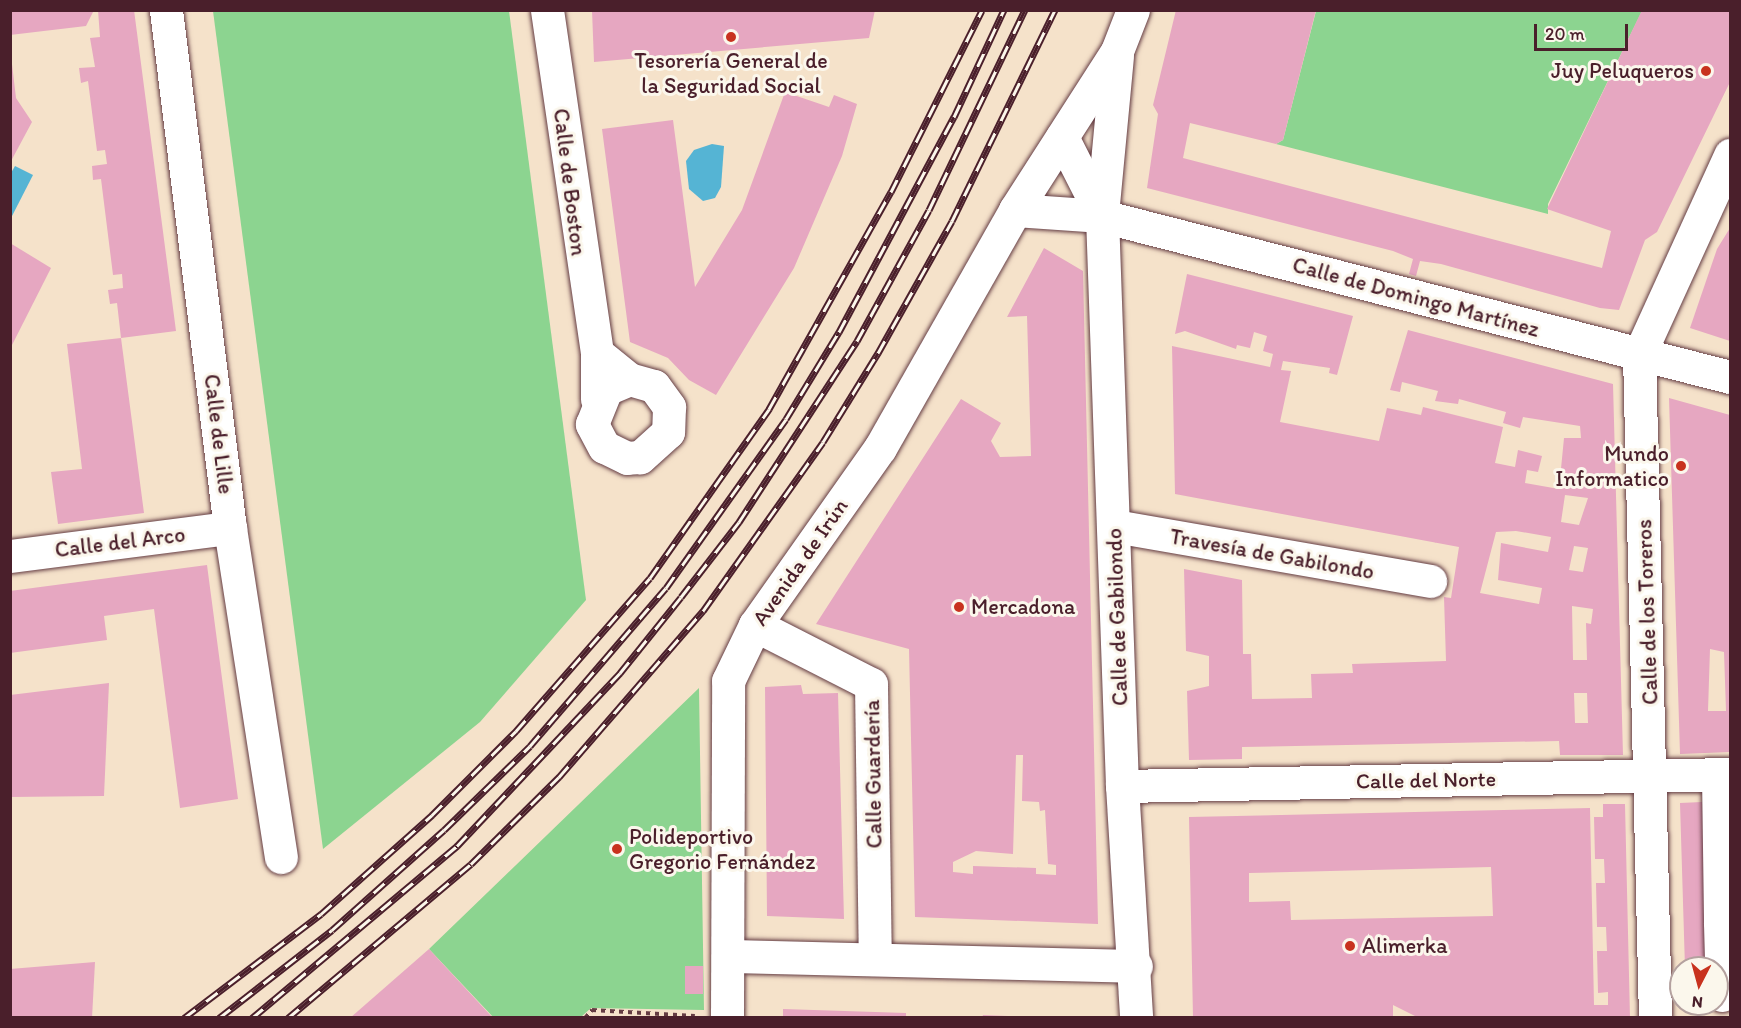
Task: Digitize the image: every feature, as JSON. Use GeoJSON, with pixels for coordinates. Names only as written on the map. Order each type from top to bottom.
{"type":"FeatureCollection","features":[{"type":"Feature","properties":{"kind":"street","name":"Calle de Lille"},"geometry":{"type":"LineString","coordinates":[[166,10],[231,528],[281,857]]}},
{"type":"Feature","properties":{"kind":"street","name":"Calle de Boston"},"geometry":{"type":"LineString","coordinates":[[547,10],[597,353],[597,399],[592,424],[604,447],[627,458],[652,452],[668,432],[669,407],[654,386],[629,380],[597,353]]}},
{"type":"Feature","properties":{"kind":"street","name":"Avenida de Irún"},"geometry":{"type":"LineString","coordinates":[[727,1017],[728,681],[755,625],[880,448],[1015,210],[1117,51],[1133,10]]}},
{"type":"Feature","properties":{"kind":"street","name":"Avenida de Irún"},"geometry":{"type":"LineString","coordinates":[[1102,216],[1117,51]]}},
{"type":"Feature","properties":{"kind":"street"},"geometry":{"type":"LineString","coordinates":[[1062,137],[1102,216]]}},
{"type":"Feature","properties":{"kind":"street","name":"Calle de los Toreros"},"geometry":{"type":"LineString","coordinates":[[1655,1017],[1652,775],[1639,355],[1731,155]]}},
{"type":"Feature","properties":{"kind":"street"},"geometry":{"type":"LineString","coordinates":[[1015,210],[1102,216]]}},
{"type":"Feature","properties":{"kind":"street","name":"Calle de Domingo Martínez"},"geometry":{"type":"LineString","coordinates":[[1102,216],[1731,378]]}},
{"type":"Feature","properties":{"kind":"street","name":"Calle de Gabilondo"},"geometry":{"type":"LineString","coordinates":[[1102,216],[1115,526],[1122,786],[1136,966],[1136,1017]]}},
{"type":"Feature","properties":{"kind":"street"},"geometry":{"type":"LineString","coordinates":[[597,399],[606,389],[629,380]]}},
{"type":"Feature","properties":{"kind":"street","name":"Travesía de Gabilondo"},"geometry":{"type":"LineString","coordinates":[[1115,526],[1430,581]]}},
{"type":"Feature","properties":{"kind":"street","name":"Calle del Arco"},"geometry":{"type":"LineString","coordinates":[[10,556],[231,528]]}},
{"type":"Feature","properties":{"kind":"street","name":"Calle Guardería"},"geometry":{"type":"LineString","coordinates":[[755,625],[872,684],[875,959]]}},
{"type":"Feature","properties":{"kind":"street"},"geometry":{"type":"LineString","coordinates":[[1724,775],[1725,956]]}},
{"type":"Feature","properties":{"kind":"street","name":"Calle del Norte"},"geometry":{"type":"LineString","coordinates":[[1122,786],[1724,775]]}},
{"type":"Feature","properties":{"kind":"street"},"geometry":{"type":"LineString","coordinates":[[728,956],[1136,966]]}},
{"type":"Feature","properties":{"kind":"path"},"geometry":{"type":"LineString","coordinates":[[585,1017],[592,1010],[706,1017]]}},
{"type":"Feature","properties":{"kind":"green space"},"geometry":{"type":"Polygon","coordinates":[[[213,11],[509,11],[586,600],[480,722],[323,849],[213,11]]]}},
{"type":"Feature","properties":{"kind":"green space"},"geometry":{"type":"Polygon","coordinates":[[[1316,11],[1642,11],[1548,204],[1548,214],[1276,144],[1283,140],[1316,11]]]}},
{"type":"Feature","properties":{"kind":"green space","name":"Polideportivo Gregorio Fernández"},"geometry":{"type":"Polygon","coordinates":[[[699,688],[704,1010],[591,1008],[581,1017],[493,1017],[429,949],[699,688]]]}},
{"type":"Feature","properties":{"kind":"water"},"geometry":{"type":"Polygon","coordinates":[[[712,144],[724,146],[721,187],[715,198],[703,201],[689,189],[686,161],[694,150],[712,144]]]}},
{"type":"Feature","properties":{"kind":"water"},"geometry":{"type":"Polygon","coordinates":[[[15,166],[33,175],[11,218],[11,173],[15,166]]]}},
{"type":"Feature","properties":{"kind":"building"},"geometry":{"type":"Polygon","coordinates":[[[10,10],[94,10],[86,26],[10,35],[10,10]]]}},
{"type":"Feature","properties":{"kind":"building"},"geometry":{"type":"Polygon","coordinates":[[[98,10],[134,10],[176,331],[121,338],[117,303],[110,304],[108,290],[123,288],[122,274],[113,275],[101,179],[93,180],[92,166],[107,164],[105,150],[97,151],[88,81],[81,83],[79,68],[95,67],[90,38],[100,37],[98,10]]]}},
{"type":"Feature","properties":{"kind":"building","name":"Tesorería General de la Seguridad Social"},"geometry":{"type":"Polygon","coordinates":[[[592,10],[875,10],[869,38],[594,62],[592,10]]]}},
{"type":"Feature","properties":{"kind":"building"},"geometry":{"type":"Polygon","coordinates":[[[1176,10],[1316,10],[1283,140],[1276,144],[1190,123],[1183,158],[1602,268],[1611,231],[1547,209],[1642,10],[1730,10],[1730,82],[1657,232],[1645,240],[1619,310],[1600,308],[1441,264],[1420,261],[1416,276],[1409,274],[1413,259],[1393,251],[1147,188],[1158,114],[1153,105],[1176,10]]]}},
{"type":"Feature","properties":{"kind":"building"},"geometry":{"type":"Polygon","coordinates":[[[10,47],[16,98],[32,122],[10,163],[10,47]]]}},
{"type":"Feature","properties":{"kind":"building"},"geometry":{"type":"Polygon","coordinates":[[[785,92],[829,107],[834,95],[857,104],[842,156],[794,268],[716,395],[689,380],[668,358],[630,342],[602,129],[673,120],[695,287],[742,210],[785,92]]]}},
{"type":"Feature","properties":{"kind":"building"},"geometry":{"type":"Polygon","coordinates":[[[1730,228],[1730,341],[1690,328],[1717,249],[1730,228]]]}},
{"type":"Feature","properties":{"kind":"building"},"geometry":{"type":"Polygon","coordinates":[[[10,243],[51,268],[11,347],[10,347],[10,243]]]}},
{"type":"Feature","properties":{"kind":"building"},"geometry":{"type":"Polygon","coordinates":[[[1044,248],[1083,271],[1098,924],[915,917],[909,649],[816,624],[961,399],[1001,423],[991,441],[1000,457],[1031,456],[1027,316],[1007,317],[1044,248]],[[1016,755],[1013,854],[976,851],[953,862],[953,872],[973,874],[973,866],[1036,868],[1036,874],[1056,875],[1056,865],[1048,864],[1045,810],[1040,811],[1039,802],[1022,801],[1023,755],[1016,755]]]}},
{"type":"Feature","properties":{"kind":"building"},"geometry":{"type":"Polygon","coordinates":[[[1187,274],[1353,316],[1337,375],[1329,373],[1330,368],[1283,361],[1281,370],[1291,371],[1280,422],[1379,441],[1387,408],[1421,415],[1423,407],[1503,427],[1495,463],[1515,467],[1518,450],[1542,456],[1538,472],[1527,470],[1525,483],[1559,489],[1564,438],[1581,438],[1580,426],[1523,417],[1520,428],[1503,423],[1506,412],[1459,399],[1458,404],[1435,401],[1438,391],[1402,382],[1400,392],[1390,390],[1408,330],[1613,384],[1623,755],[1560,755],[1559,741],[1242,747],[1242,759],[1189,760],[1187,691],[1209,686],[1209,656],[1186,651],[1184,569],[1242,580],[1243,654],[1251,654],[1252,699],[1312,698],[1311,674],[1353,673],[1352,664],[1446,661],[1444,597],[1451,598],[1459,547],[1175,494],[1172,346],[1270,367],[1273,354],[1263,351],[1267,336],[1254,332],[1250,348],[1237,345],[1236,349],[1185,331],[1175,334],[1187,274]],[[1565,495],[1561,522],[1579,525],[1588,498],[1565,495]],[[1516,531],[1496,532],[1480,593],[1539,604],[1542,588],[1498,580],[1501,543],[1548,552],[1551,537],[1516,531]],[[1574,546],[1569,570],[1583,572],[1588,548],[1574,546]],[[1572,606],[1573,660],[1587,660],[1586,623],[1591,624],[1593,609],[1572,606]],[[1574,693],[1575,723],[1588,723],[1587,693],[1574,693]]]}},
{"type":"Feature","properties":{"kind":"building"},"geometry":{"type":"Polygon","coordinates":[[[121,338],[144,513],[58,524],[51,472],[82,469],[67,344],[121,338]]]}},
{"type":"Feature","properties":{"kind":"building"},"geometry":{"type":"Polygon","coordinates":[[[1669,398],[1730,415],[1730,752],[1680,754],[1669,398]],[[1710,649],[1708,711],[1726,711],[1724,652],[1710,649]]]}},
{"type":"Feature","properties":{"kind":"building"},"geometry":{"type":"Polygon","coordinates":[[[207,565],[238,799],[180,808],[154,609],[104,616],[107,640],[10,653],[10,591],[207,565]]]}},
{"type":"Feature","properties":{"kind":"building"},"geometry":{"type":"Polygon","coordinates":[[[109,683],[104,796],[10,797],[10,695],[109,683]]]}},
{"type":"Feature","properties":{"kind":"building"},"geometry":{"type":"Polygon","coordinates":[[[801,685],[803,694],[838,693],[844,919],[767,916],[765,687],[801,685]]]}},
{"type":"Feature","properties":{"kind":"building"},"geometry":{"type":"Polygon","coordinates":[[[1702,802],[1714,956],[1685,956],[1680,803],[1702,802]]]}},
{"type":"Feature","properties":{"kind":"building"},"geometry":{"type":"Polygon","coordinates":[[[1603,804],[1625,804],[1630,1018],[1419,1018],[1393,1005],[1393,1018],[1193,1018],[1189,817],[1590,808],[1594,1005],[1608,1005],[1608,992],[1598,993],[1597,951],[1607,951],[1606,927],[1597,927],[1596,883],[1605,883],[1604,859],[1595,859],[1594,817],[1603,817],[1603,804]],[[1491,867],[1249,873],[1249,902],[1290,901],[1291,920],[1493,916],[1491,867]]]}},
{"type":"Feature","properties":{"kind":"building"},"geometry":{"type":"Polygon","coordinates":[[[429,949],[493,1018],[350,1018],[429,949]]]}},
{"type":"Feature","properties":{"kind":"building"},"geometry":{"type":"Polygon","coordinates":[[[95,962],[92,1018],[10,1018],[10,969],[95,962]]]}},
{"type":"Feature","properties":{"kind":"building"},"geometry":{"type":"Polygon","coordinates":[[[685,966],[703,966],[703,994],[685,994],[685,966]]]}},
{"type":"Feature","properties":{"kind":"building"},"geometry":{"type":"Polygon","coordinates":[[[783,1009],[906,1013],[906,1018],[783,1018],[783,1009]]]}},
{"type":"Feature","properties":{"kind":"building"},"geometry":{"type":"Polygon","coordinates":[[[983,1015],[1008,1016],[1008,1018],[982,1018],[983,1015]]]}},
{"type":"Feature","properties":{"kind":"railway"},"geometry":{"type":"LineString","coordinates":[[184,1018],[321,914],[432,815],[516,731],[650,578],[769,409],[891,192],[982,10]]}},
{"type":"Feature","properties":{"kind":"railway"},"geometry":{"type":"LineString","coordinates":[[219,1018],[332,930],[444,830],[530,746],[666,588],[786,419],[839,332],[954,117],[1004,10]]}},
{"type":"Feature","properties":{"kind":"railway"},"geometry":{"type":"LineString","coordinates":[[252,1018],[457,846],[620,673],[739,522],[857,341],[929,210],[1025,10]]}},
{"type":"Feature","properties":{"kind":"railway"},"geometry":{"type":"LineString","coordinates":[[288,1018],[471,864],[559,777],[703,611],[823,442],[878,353],[952,221],[1055,10]]}},
{"type":"Feature","properties":{"kind":"place","name":"Tesorería General de la Seguridad Social"},"geometry":{"type":"Point","coordinates":[731,37]}},
{"type":"Feature","properties":{"kind":"place","name":"Juy Peluqueros"},"geometry":{"type":"Point","coordinates":[1706,71]}},
{"type":"Feature","properties":{"kind":"place","name":"Mundo Informatico"},"geometry":{"type":"Point","coordinates":[1681,466]}},
{"type":"Feature","properties":{"kind":"place","name":"Mercadona"},"geometry":{"type":"Point","coordinates":[959,607]}},
{"type":"Feature","properties":{"kind":"place","name":"Polideportivo Gregorio Fernández"},"geometry":{"type":"Point","coordinates":[617,849]}},
{"type":"Feature","properties":{"kind":"place","name":"Alimerka"},"geometry":{"type":"Point","coordinates":[1350,946]}}]}
